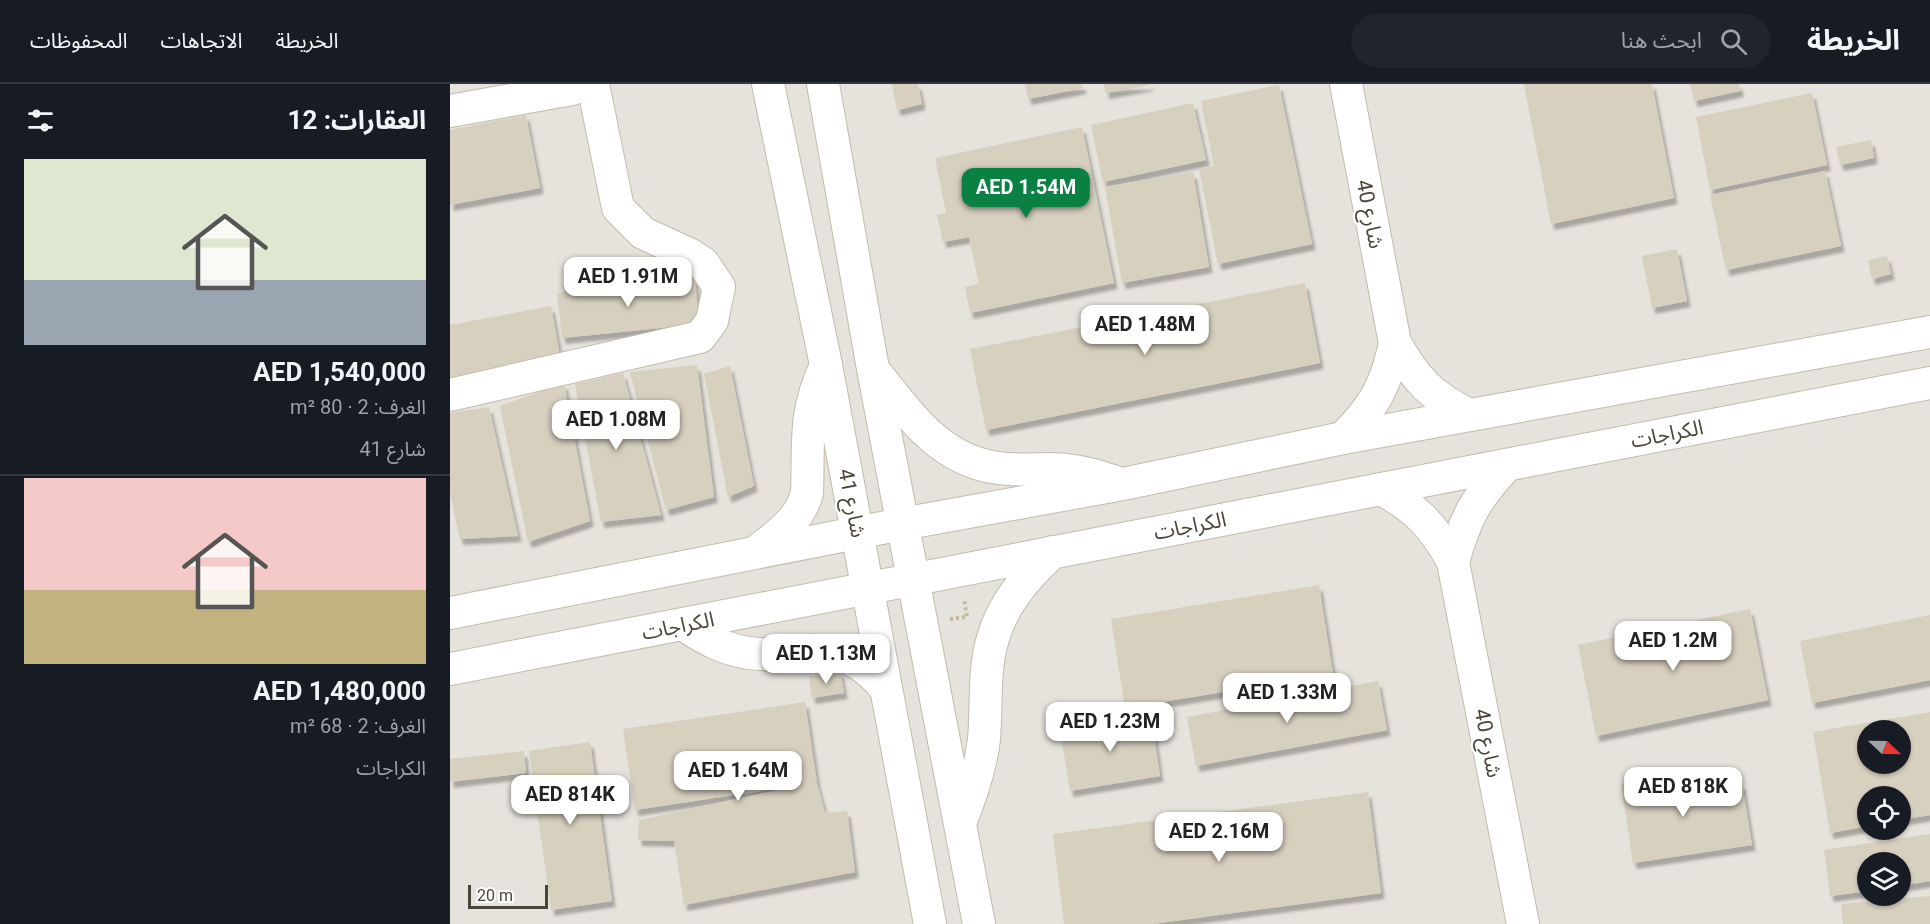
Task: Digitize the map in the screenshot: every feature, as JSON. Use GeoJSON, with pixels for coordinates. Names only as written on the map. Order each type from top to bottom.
{"type":"FeatureCollection","features":[{"type":"Feature","properties":{"kind":"street"},"geometry":{"type":"LineString","coordinates":[[450,111],[572,89],[584,84]]}},
{"type":"Feature","properties":{"kind":"street"},"geometry":{"type":"LineString","coordinates":[[450,395],[700,337],[712,321],[719,287],[703,263],[643,233],[618,208],[594,84]]}},
{"type":"Feature","properties":{"kind":"street","name":"شارع 41"},"geometry":{"type":"LineString","coordinates":[[768,84],[826,365],[930,924]]}},
{"type":"Feature","properties":{"kind":"street"},"geometry":{"type":"LineString","coordinates":[[823,84],[873,369],[979,924]]}},
{"type":"Feature","properties":{"kind":"street","name":"شارع 40"},"geometry":{"type":"LineString","coordinates":[[1346,84],[1395,343],[1408,366],[1425,386],[1446,403],[1469,415]]}},
{"type":"Feature","properties":{"kind":"street"},"geometry":{"type":"LineString","coordinates":[[450,613],[902,524],[1123,484],[1343,438],[1930,332]]}},
{"type":"Feature","properties":{"kind":"street","name":"شارع 40"},"geometry":{"type":"LineString","coordinates":[[1343,438],[1363,418],[1378,396],[1389,370],[1395,343]]}},
{"type":"Feature","properties":{"kind":"street"},"geometry":{"type":"LineString","coordinates":[[753,554],[791,523],[804,504],[807,493],[808,425],[811,404],[826,365]]}},
{"type":"Feature","properties":{"kind":"street"},"geometry":{"type":"LineString","coordinates":[[873,369],[915,422],[930,437],[947,450],[966,459],[1007,470],[1077,471],[1123,484]]}},
{"type":"Feature","properties":{"kind":"street","name":"الكراجات"},"geometry":{"type":"LineString","coordinates":[[450,669],[1930,383]]}},
{"type":"Feature","properties":{"kind":"street","name":"شارع 40"},"geometry":{"type":"LineString","coordinates":[[1453,562],[1460,535],[1472,509],[1488,485],[1507,465]]}},
{"type":"Feature","properties":{"kind":"street","name":"شارع 40"},"geometry":{"type":"LineString","coordinates":[[1381,489],[1404,501],[1424,518],[1441,539],[1453,562],[1523,924]]}},
{"type":"Feature","properties":{"kind":"street"},"geometry":{"type":"LineString","coordinates":[[960,823],[980,767],[984,738],[985,687],[993,637],[1009,602],[1022,583],[1053,552]]}},
{"type":"Feature","properties":{"kind":"street"},"geometry":{"type":"LineString","coordinates":[[684,625],[701,637],[740,652],[761,654],[824,651],[843,655],[867,669],[886,689]]}},
{"type":"Feature","properties":{"kind":"shaded area"},"geometry":{"type":"Polygon","coordinates":[[[450,84],[1930,84],[1930,924],[450,924],[450,84]]]}},
{"type":"Feature","properties":{"kind":"building"},"geometry":{"type":"Polygon","coordinates":[[[892,84],[918,84],[922,104],[897,110],[892,84]]]}},
{"type":"Feature","properties":{"kind":"building"},"geometry":{"type":"Polygon","coordinates":[[[1025,84],[1082,84],[1083,88],[1028,99],[1025,84]]]}},
{"type":"Feature","properties":{"kind":"building"},"geometry":{"type":"Polygon","coordinates":[[[1104,84],[1150,84],[1150,85],[1106,93],[1104,84]]]}},
{"type":"Feature","properties":{"kind":"building"},"geometry":{"type":"Polygon","coordinates":[[[1524,84],[1652,84],[1674,198],[1551,224],[1524,84]]]}},
{"type":"Feature","properties":{"kind":"building"},"geometry":{"type":"Polygon","coordinates":[[[1690,84],[1739,84],[1740,91],[1694,101],[1690,84]]]}},
{"type":"Feature","properties":{"kind":"building"},"geometry":{"type":"Polygon","coordinates":[[[1279,85],[1312,244],[1218,264],[1199,169],[1214,166],[1201,101],[1279,85]]]}},
{"type":"Feature","properties":{"kind":"building"},"geometry":{"type":"Polygon","coordinates":[[[1812,93],[1827,165],[1710,190],[1696,117],[1812,93]]]}},
{"type":"Feature","properties":{"kind":"building"},"geometry":{"type":"Polygon","coordinates":[[[1193,103],[1206,160],[1103,182],[1091,125],[1193,103]]]}},
{"type":"Feature","properties":{"kind":"building"},"geometry":{"type":"Polygon","coordinates":[[[526,115],[540,188],[450,205],[450,130],[526,115]]]}},
{"type":"Feature","properties":{"kind":"building"},"geometry":{"type":"Polygon","coordinates":[[[1082,127],[1114,283],[970,313],[965,287],[979,284],[969,237],[943,242],[937,215],[946,213],[935,158],[1082,127]]]}},
{"type":"Feature","properties":{"kind":"building"},"geometry":{"type":"Polygon","coordinates":[[[1871,140],[1874,158],[1840,165],[1836,147],[1871,140]]]}},
{"type":"Feature","properties":{"kind":"building"},"geometry":{"type":"Polygon","coordinates":[[[1825,171],[1841,246],[1726,270],[1710,195],[1825,171]]]}},
{"type":"Feature","properties":{"kind":"building"},"geometry":{"type":"Polygon","coordinates":[[[1193,172],[1209,267],[1122,283],[1105,187],[1193,172]]]}},
{"type":"Feature","properties":{"kind":"building"},"geometry":{"type":"Polygon","coordinates":[[[1677,249],[1687,301],[1652,308],[1642,256],[1677,249]]]}},
{"type":"Feature","properties":{"kind":"building"},"geometry":{"type":"Polygon","coordinates":[[[1887,256],[1891,274],[1872,279],[1868,260],[1887,256]]]}},
{"type":"Feature","properties":{"kind":"building"},"geometry":{"type":"Polygon","coordinates":[[[695,278],[699,324],[562,338],[557,293],[695,278]]]}},
{"type":"Feature","properties":{"kind":"building"},"geometry":{"type":"Polygon","coordinates":[[[1305,283],[1320,363],[986,430],[970,349],[1305,283]]]}},
{"type":"Feature","properties":{"kind":"building"},"geometry":{"type":"Polygon","coordinates":[[[551,306],[561,362],[450,383],[450,325],[551,306]]]}},
{"type":"Feature","properties":{"kind":"building"},"geometry":{"type":"Polygon","coordinates":[[[697,365],[714,497],[666,510],[630,372],[697,365]]]}},
{"type":"Feature","properties":{"kind":"building"},"geometry":{"type":"Polygon","coordinates":[[[730,366],[754,486],[728,497],[704,374],[730,366]]]}},
{"type":"Feature","properties":{"kind":"building"},"geometry":{"type":"Polygon","coordinates":[[[623,373],[661,515],[601,522],[575,384],[623,373]]]}},
{"type":"Feature","properties":{"kind":"building"},"geometry":{"type":"Polygon","coordinates":[[[564,383],[590,521],[528,542],[500,406],[564,383]]]}},
{"type":"Feature","properties":{"kind":"building"},"geometry":{"type":"Polygon","coordinates":[[[489,407],[518,536],[460,539],[450,493],[450,413],[489,407]]]}},
{"type":"Feature","properties":{"kind":"building"},"geometry":{"type":"Polygon","coordinates":[[[1319,585],[1333,674],[1125,708],[1111,619],[1319,585]]]}},
{"type":"Feature","properties":{"kind":"building"},"geometry":{"type":"Polygon","coordinates":[[[1750,609],[1768,700],[1596,736],[1578,645],[1750,609]]]}},
{"type":"Feature","properties":{"kind":"building"},"geometry":{"type":"Polygon","coordinates":[[[1930,615],[1930,680],[1812,703],[1800,641],[1930,615]]]}},
{"type":"Feature","properties":{"kind":"building"},"geometry":{"type":"Polygon","coordinates":[[[840,671],[844,693],[812,698],[809,677],[840,671]]]}},
{"type":"Feature","properties":{"kind":"building"},"geometry":{"type":"Polygon","coordinates":[[[1378,681],[1387,730],[1196,766],[1187,717],[1378,681]]]}},
{"type":"Feature","properties":{"kind":"building"},"geometry":{"type":"Polygon","coordinates":[[[805,702],[817,783],[825,813],[847,811],[855,872],[684,905],[674,841],[638,840],[639,820],[807,784],[635,810],[623,729],[805,702]]]}},
{"type":"Feature","properties":{"kind":"building"},"geometry":{"type":"Polygon","coordinates":[[[1930,712],[1930,815],[1911,818],[1911,786],[1857,786],[1857,828],[1830,833],[1813,732],[1857,724],[1857,774],[1911,774],[1911,720],[1883,720],[1930,712]]]}},
{"type":"Feature","properties":{"kind":"building"},"geometry":{"type":"Polygon","coordinates":[[[1151,715],[1160,776],[1070,791],[1060,729],[1151,715]]]}},
{"type":"Feature","properties":{"kind":"building"},"geometry":{"type":"Polygon","coordinates":[[[590,742],[612,901],[551,910],[529,751],[590,742]]]}},
{"type":"Feature","properties":{"kind":"building"},"geometry":{"type":"Polygon","coordinates":[[[524,751],[526,773],[450,782],[450,759],[524,751]]]}},
{"type":"Feature","properties":{"kind":"building"},"geometry":{"type":"Polygon","coordinates":[[[1687,774],[1690,791],[1742,783],[1752,845],[1633,863],[1621,784],[1687,774]]]}},
{"type":"Feature","properties":{"kind":"building"},"geometry":{"type":"Polygon","coordinates":[[[1368,792],[1381,893],[1152,924],[1064,924],[1053,834],[1368,792]]]}},
{"type":"Feature","properties":{"kind":"building"},"geometry":{"type":"Polygon","coordinates":[[[1930,834],[1930,881],[1911,884],[1911,852],[1857,852],[1857,892],[1830,896],[1824,850],[1890,840],[1911,840],[1911,837],[1930,834]]]}},
{"type":"Feature","properties":{"kind":"building"},"geometry":{"type":"Polygon","coordinates":[[[1930,896],[1930,924],[1843,924],[1841,904],[1857,903],[1857,906],[1911,906],[1911,898],[1930,896]]]}}]}
